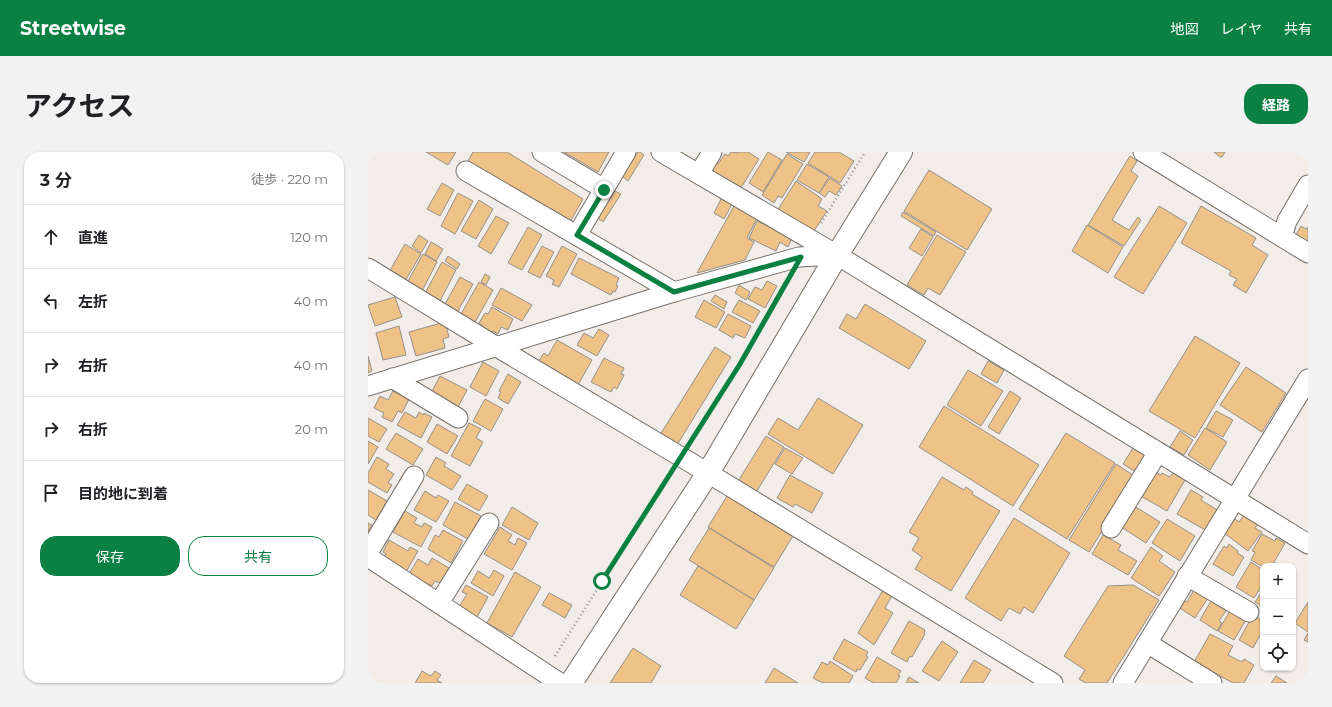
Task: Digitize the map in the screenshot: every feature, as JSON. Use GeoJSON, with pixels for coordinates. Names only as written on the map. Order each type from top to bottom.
{"type":"FeatureCollection","features":[{"type":"Feature","properties":{"kind":"street"},"geometry":{"type":"LineString","coordinates":[[542,152],[604,190]]}},
{"type":"Feature","properties":{"kind":"street"},"geometry":{"type":"LineString","coordinates":[[577,235],[626,152]]}},
{"type":"Feature","properties":{"kind":"street"},"geometry":{"type":"LineString","coordinates":[[661,152],[811,240],[1308,544]]}},
{"type":"Feature","properties":{"kind":"street"},"geometry":{"type":"LineString","coordinates":[[699,174],[712,152]]}},
{"type":"Feature","properties":{"kind":"street"},"geometry":{"type":"LineString","coordinates":[[572,683],[708,473],[837,256],[901,152]]}},
{"type":"Feature","properties":{"kind":"street"},"geometry":{"type":"LineString","coordinates":[[1143,152],[1308,253]]}},
{"type":"Feature","properties":{"kind":"street"},"geometry":{"type":"LineString","coordinates":[[466,171],[674,292]]}},
{"type":"Feature","properties":{"kind":"street"},"geometry":{"type":"LineString","coordinates":[[1282,237],[1287,221],[1308,185]]}},
{"type":"Feature","properties":{"kind":"street"},"geometry":{"type":"LineString","coordinates":[[368,386],[674,292],[801,257],[837,256]]}},
{"type":"Feature","properties":{"kind":"street"},"geometry":{"type":"LineString","coordinates":[[368,268],[1053,683]]}},
{"type":"Feature","properties":{"kind":"street"},"geometry":{"type":"LineString","coordinates":[[392,378],[458,418]]}},
{"type":"Feature","properties":{"kind":"street"},"geometry":{"type":"LineString","coordinates":[[1123,683],[1234,498],[1308,379]]}},
{"type":"Feature","properties":{"kind":"street"},"geometry":{"type":"LineString","coordinates":[[1111,528],[1158,452]]}},
{"type":"Feature","properties":{"kind":"street"},"geometry":{"type":"LineString","coordinates":[[368,553],[414,476]]}},
{"type":"Feature","properties":{"kind":"street"},"geometry":{"type":"LineString","coordinates":[[439,603],[489,523]]}},
{"type":"Feature","properties":{"kind":"street"},"geometry":{"type":"LineString","coordinates":[[368,557],[560,683]]}},
{"type":"Feature","properties":{"kind":"street"},"geometry":{"type":"LineString","coordinates":[[1187,576],[1249,612]]}},
{"type":"Feature","properties":{"kind":"street"},"geometry":{"type":"LineString","coordinates":[[1147,643],[1212,683]]}},
{"type":"Feature","properties":{"kind":"path"},"geometry":{"type":"LineString","coordinates":[[811,240],[865,152]]}},
{"type":"Feature","properties":{"kind":"path"},"geometry":{"type":"LineString","coordinates":[[544,673],[740,364],[801,257]]}},
{"type":"Feature","properties":{"kind":"building"},"geometry":{"type":"Polygon","coordinates":[[[426,152],[456,152],[448,165],[426,152]]]}},
{"type":"Feature","properties":{"kind":"building"},"geometry":{"type":"Polygon","coordinates":[[[473,152],[507,152],[583,199],[570,222],[468,161],[473,152]]]}},
{"type":"Feature","properties":{"kind":"building"},"geometry":{"type":"Polygon","coordinates":[[[564,152],[609,152],[598,172],[564,152]]]}},
{"type":"Feature","properties":{"kind":"building"},"geometry":{"type":"Polygon","coordinates":[[[638,152],[644,155],[628,181],[622,176],[638,152]]]}},
{"type":"Feature","properties":{"kind":"building"},"geometry":{"type":"Polygon","coordinates":[[[731,152],[748,152],[759,159],[739,191],[709,172],[715,162],[718,164],[725,154],[728,156],[731,152]]]}},
{"type":"Feature","properties":{"kind":"building"},"geometry":{"type":"Polygon","coordinates":[[[768,152],[782,160],[763,192],[749,183],[768,152]]]}},
{"type":"Feature","properties":{"kind":"building"},"geometry":{"type":"Polygon","coordinates":[[[786,152],[810,152],[804,162],[786,152]]]}},
{"type":"Feature","properties":{"kind":"building"},"geometry":{"type":"Polygon","coordinates":[[[815,152],[839,152],[854,161],[840,183],[808,163],[815,152]]]}},
{"type":"Feature","properties":{"kind":"building"},"geometry":{"type":"Polygon","coordinates":[[[1214,152],[1225,152],[1222,157],[1220,157],[1214,152]]]}},
{"type":"Feature","properties":{"kind":"building"},"geometry":{"type":"Polygon","coordinates":[[[787,154],[803,164],[782,198],[778,196],[774,203],[762,195],[787,154]]]}},
{"type":"Feature","properties":{"kind":"building"},"geometry":{"type":"Polygon","coordinates":[[[1130,156],[1137,161],[1131,171],[1138,176],[1112,220],[1129,230],[1138,217],[1141,220],[1124,246],[1088,225],[1130,156]]]}},
{"type":"Feature","properties":{"kind":"building"},"geometry":{"type":"Polygon","coordinates":[[[807,164],[829,177],[819,193],[797,180],[807,164]]]}},
{"type":"Feature","properties":{"kind":"building"},"geometry":{"type":"Polygon","coordinates":[[[929,170],[992,209],[967,250],[904,211],[929,170]]]}},
{"type":"Feature","properties":{"kind":"building"},"geometry":{"type":"Polygon","coordinates":[[[830,178],[842,186],[836,195],[829,191],[825,197],[819,193],[830,178]]]}},
{"type":"Feature","properties":{"kind":"building"},"geometry":{"type":"Polygon","coordinates":[[[796,181],[822,199],[818,206],[827,211],[812,234],[777,211],[796,181]]]}},
{"type":"Feature","properties":{"kind":"building"},"geometry":{"type":"Polygon","coordinates":[[[442,183],[454,190],[440,216],[427,209],[442,183]]]}},
{"type":"Feature","properties":{"kind":"building"},"geometry":{"type":"Polygon","coordinates":[[[615,191],[621,194],[603,222],[598,218],[615,191]]]}},
{"type":"Feature","properties":{"kind":"building"},"geometry":{"type":"Polygon","coordinates":[[[458,193],[473,201],[455,234],[441,226],[458,193]]]}},
{"type":"Feature","properties":{"kind":"building"},"geometry":{"type":"Polygon","coordinates":[[[721,199],[732,204],[724,219],[714,213],[721,199]]]}},
{"type":"Feature","properties":{"kind":"building"},"geometry":{"type":"Polygon","coordinates":[[[479,200],[493,209],[476,239],[461,231],[479,200]]]}},
{"type":"Feature","properties":{"kind":"building"},"geometry":{"type":"Polygon","coordinates":[[[734,206],[757,218],[747,238],[754,242],[745,260],[697,273],[734,206]]]}},
{"type":"Feature","properties":{"kind":"building"},"geometry":{"type":"Polygon","coordinates":[[[1159,206],[1187,223],[1143,294],[1114,277],[1159,206]]]}},
{"type":"Feature","properties":{"kind":"building"},"geometry":{"type":"Polygon","coordinates":[[[1201,206],[1256,238],[1252,245],[1268,255],[1246,293],[1233,285],[1237,279],[1229,275],[1231,271],[1181,243],[1201,206]]]}},
{"type":"Feature","properties":{"kind":"building"},"geometry":{"type":"Polygon","coordinates":[[[903,212],[936,232],[934,236],[901,216],[903,212]]]}},
{"type":"Feature","properties":{"kind":"building"},"geometry":{"type":"Polygon","coordinates":[[[496,216],[509,223],[491,254],[478,246],[496,216]]]}},
{"type":"Feature","properties":{"kind":"building"},"geometry":{"type":"Polygon","coordinates":[[[757,221],[792,238],[788,247],[780,242],[776,251],[749,238],[757,221]]]}},
{"type":"Feature","properties":{"kind":"building"},"geometry":{"type":"Polygon","coordinates":[[[1087,225],[1123,247],[1108,273],[1072,251],[1087,225]]]}},
{"type":"Feature","properties":{"kind":"building"},"geometry":{"type":"Polygon","coordinates":[[[1301,226],[1306,229],[1308,227],[1308,242],[1296,235],[1301,226]]]}},
{"type":"Feature","properties":{"kind":"building"},"geometry":{"type":"Polygon","coordinates":[[[528,227],[542,235],[522,270],[508,263],[528,227]]]}},
{"type":"Feature","properties":{"kind":"building"},"geometry":{"type":"Polygon","coordinates":[[[921,229],[933,237],[922,256],[909,248],[921,229]]]}},
{"type":"Feature","properties":{"kind":"building"},"geometry":{"type":"Polygon","coordinates":[[[419,235],[428,241],[421,253],[412,246],[419,235]]]}},
{"type":"Feature","properties":{"kind":"building"},"geometry":{"type":"Polygon","coordinates":[[[937,235],[966,252],[940,295],[928,288],[924,295],[907,285],[937,235]]]}},
{"type":"Feature","properties":{"kind":"building"},"geometry":{"type":"Polygon","coordinates":[[[431,242],[443,249],[436,261],[425,254],[431,242]]]}},
{"type":"Feature","properties":{"kind":"building"},"geometry":{"type":"Polygon","coordinates":[[[405,244],[421,254],[404,283],[388,274],[405,244]]]}},
{"type":"Feature","properties":{"kind":"building"},"geometry":{"type":"Polygon","coordinates":[[[542,246],[554,252],[540,278],[528,272],[542,246]]]}},
{"type":"Feature","properties":{"kind":"building"},"geometry":{"type":"Polygon","coordinates":[[[562,246],[577,254],[559,287],[552,284],[554,280],[546,276],[562,246]]]}},
{"type":"Feature","properties":{"kind":"building"},"geometry":{"type":"Polygon","coordinates":[[[423,254],[437,262],[422,291],[407,283],[423,254]]]}},
{"type":"Feature","properties":{"kind":"building"},"geometry":{"type":"Polygon","coordinates":[[[448,256],[460,264],[457,269],[445,261],[448,256]]]}},
{"type":"Feature","properties":{"kind":"building"},"geometry":{"type":"Polygon","coordinates":[[[579,258],[619,278],[616,285],[618,286],[615,292],[613,291],[611,295],[571,274],[579,258]]]}},
{"type":"Feature","properties":{"kind":"building"},"geometry":{"type":"Polygon","coordinates":[[[442,262],[456,270],[439,303],[424,295],[442,262]]]}},
{"type":"Feature","properties":{"kind":"building"},"geometry":{"type":"Polygon","coordinates":[[[485,274],[490,277],[486,285],[481,282],[485,274]]]}},
{"type":"Feature","properties":{"kind":"building"},"geometry":{"type":"Polygon","coordinates":[[[460,277],[473,284],[457,313],[444,306],[460,277]]]}},
{"type":"Feature","properties":{"kind":"building"},"geometry":{"type":"Polygon","coordinates":[[[767,281],[777,286],[765,308],[748,299],[755,287],[762,290],[767,281]]]}},
{"type":"Feature","properties":{"kind":"building"},"geometry":{"type":"Polygon","coordinates":[[[479,282],[493,290],[474,324],[460,316],[479,282]]]}},
{"type":"Feature","properties":{"kind":"building"},"geometry":{"type":"Polygon","coordinates":[[[739,285],[750,292],[746,300],[735,293],[739,285]]]}},
{"type":"Feature","properties":{"kind":"building"},"geometry":{"type":"Polygon","coordinates":[[[501,288],[532,305],[522,321],[492,305],[501,288]]]}},
{"type":"Feature","properties":{"kind":"building"},"geometry":{"type":"Polygon","coordinates":[[[715,295],[727,302],[724,309],[711,301],[715,295]]]}},
{"type":"Feature","properties":{"kind":"building"},"geometry":{"type":"Polygon","coordinates":[[[395,297],[402,317],[375,326],[368,305],[395,297]]]}},
{"type":"Feature","properties":{"kind":"building"},"geometry":{"type":"Polygon","coordinates":[[[704,300],[725,312],[716,328],[695,317],[704,300]]]}},
{"type":"Feature","properties":{"kind":"building"},"geometry":{"type":"Polygon","coordinates":[[[739,300],[760,311],[753,323],[732,312],[739,300]]]}},
{"type":"Feature","properties":{"kind":"building"},"geometry":{"type":"Polygon","coordinates":[[[865,304],[926,341],[909,369],[839,328],[847,314],[856,319],[865,304]]]}},
{"type":"Feature","properties":{"kind":"building"},"geometry":{"type":"Polygon","coordinates":[[[492,307],[513,319],[508,330],[501,327],[498,334],[493,331],[491,333],[481,328],[482,325],[479,323],[485,313],[488,314],[492,307]]]}},
{"type":"Feature","properties":{"kind":"building"},"geometry":{"type":"Polygon","coordinates":[[[728,314],[751,326],[745,338],[735,334],[733,338],[719,330],[728,314]]]}},
{"type":"Feature","properties":{"kind":"building"},"geometry":{"type":"Polygon","coordinates":[[[445,322],[449,337],[443,339],[445,348],[416,356],[409,332],[445,322]]]}},
{"type":"Feature","properties":{"kind":"building"},"geometry":{"type":"Polygon","coordinates":[[[399,326],[406,355],[383,360],[376,333],[399,326]]]}},
{"type":"Feature","properties":{"kind":"building"},"geometry":{"type":"Polygon","coordinates":[[[599,329],[609,335],[597,356],[577,345],[584,333],[593,338],[599,329]]]}},
{"type":"Feature","properties":{"kind":"building"},"geometry":{"type":"Polygon","coordinates":[[[1195,336],[1240,363],[1195,438],[1149,411],[1195,336]]]}},
{"type":"Feature","properties":{"kind":"building"},"geometry":{"type":"Polygon","coordinates":[[[557,340],[592,360],[578,385],[538,362],[544,353],[548,356],[557,340]]]}},
{"type":"Feature","properties":{"kind":"building"},"geometry":{"type":"Polygon","coordinates":[[[715,347],[731,357],[677,445],[660,435],[715,347]]]}},
{"type":"Feature","properties":{"kind":"building"},"geometry":{"type":"Polygon","coordinates":[[[368,356],[372,371],[368,373],[368,356]]]}},
{"type":"Feature","properties":{"kind":"building"},"geometry":{"type":"Polygon","coordinates":[[[604,358],[624,368],[621,374],[624,375],[617,389],[614,387],[611,392],[591,382],[604,358]]]}},
{"type":"Feature","properties":{"kind":"building"},"geometry":{"type":"Polygon","coordinates":[[[988,361],[1004,370],[997,383],[981,374],[988,361]]]}},
{"type":"Feature","properties":{"kind":"building"},"geometry":{"type":"Polygon","coordinates":[[[483,362],[499,371],[486,396],[470,387],[483,362]]]}},
{"type":"Feature","properties":{"kind":"building"},"geometry":{"type":"Polygon","coordinates":[[[1246,367],[1286,393],[1262,432],[1220,405],[1246,367]]]}},
{"type":"Feature","properties":{"kind":"building"},"geometry":{"type":"Polygon","coordinates":[[[968,370],[1003,391],[981,426],[947,405],[968,370]]]}},
{"type":"Feature","properties":{"kind":"building"},"geometry":{"type":"Polygon","coordinates":[[[508,374],[521,382],[508,404],[498,398],[501,392],[499,391],[508,374]]]}},
{"type":"Feature","properties":{"kind":"building"},"geometry":{"type":"Polygon","coordinates":[[[440,376],[467,390],[458,407],[431,393],[440,376]]]}},
{"type":"Feature","properties":{"kind":"building"},"geometry":{"type":"Polygon","coordinates":[[[393,391],[409,399],[402,413],[398,411],[392,422],[382,417],[384,413],[374,408],[380,396],[388,400],[393,391]]]}},
{"type":"Feature","properties":{"kind":"building"},"geometry":{"type":"Polygon","coordinates":[[[1010,391],[1021,398],[999,434],[988,427],[1010,391]]]}},
{"type":"Feature","properties":{"kind":"building"},"geometry":{"type":"Polygon","coordinates":[[[818,398],[863,425],[833,474],[768,434],[778,418],[798,430],[818,398]]]}},
{"type":"Feature","properties":{"kind":"building"},"geometry":{"type":"Polygon","coordinates":[[[485,399],[503,409],[491,431],[473,421],[485,399]]]}},
{"type":"Feature","properties":{"kind":"building"},"geometry":{"type":"Polygon","coordinates":[[[944,406],[1039,465],[1013,506],[919,447],[944,406]]]}},
{"type":"Feature","properties":{"kind":"building"},"geometry":{"type":"Polygon","coordinates":[[[1216,411],[1233,420],[1223,437],[1206,428],[1216,411]]]}},
{"type":"Feature","properties":{"kind":"building"},"geometry":{"type":"Polygon","coordinates":[[[405,412],[416,418],[419,412],[423,415],[424,413],[432,417],[421,438],[397,425],[405,412]]]}},
{"type":"Feature","properties":{"kind":"building"},"geometry":{"type":"Polygon","coordinates":[[[368,418],[387,429],[379,442],[368,436],[368,418]]]}},
{"type":"Feature","properties":{"kind":"building"},"geometry":{"type":"Polygon","coordinates":[[[469,423],[481,429],[476,438],[483,442],[470,466],[451,456],[469,423]]]}},
{"type":"Feature","properties":{"kind":"building"},"geometry":{"type":"Polygon","coordinates":[[[437,424],[458,436],[447,454],[427,442],[437,424]]]}},
{"type":"Feature","properties":{"kind":"building"},"geometry":{"type":"Polygon","coordinates":[[[1205,428],[1227,442],[1210,470],[1188,455],[1205,428]]]}},
{"type":"Feature","properties":{"kind":"building"},"geometry":{"type":"Polygon","coordinates":[[[1180,431],[1193,440],[1184,455],[1170,447],[1180,431]]]}},
{"type":"Feature","properties":{"kind":"building"},"geometry":{"type":"Polygon","coordinates":[[[396,433],[423,449],[413,465],[386,449],[396,433]]]}},
{"type":"Feature","properties":{"kind":"building"},"geometry":{"type":"Polygon","coordinates":[[[1066,433],[1115,463],[1067,539],[1019,509],[1066,433]]]}},
{"type":"Feature","properties":{"kind":"building"},"geometry":{"type":"Polygon","coordinates":[[[766,436],[784,447],[755,494],[737,483],[766,436]]]}},
{"type":"Feature","properties":{"kind":"building"},"geometry":{"type":"Polygon","coordinates":[[[368,441],[378,447],[368,464],[368,441]]]}},
{"type":"Feature","properties":{"kind":"building"},"geometry":{"type":"Polygon","coordinates":[[[785,448],[803,458],[792,474],[775,464],[785,448]]]}},
{"type":"Feature","properties":{"kind":"building"},"geometry":{"type":"Polygon","coordinates":[[[1133,448],[1149,457],[1139,474],[1123,464],[1133,448]]]}},
{"type":"Feature","properties":{"kind":"building"},"geometry":{"type":"Polygon","coordinates":[[[377,457],[389,464],[386,469],[394,474],[388,483],[392,485],[387,493],[368,482],[368,473],[377,457]]]}},
{"type":"Feature","properties":{"kind":"building"},"geometry":{"type":"Polygon","coordinates":[[[436,457],[446,463],[444,466],[461,476],[452,490],[426,475],[436,457]]]}},
{"type":"Feature","properties":{"kind":"building"},"geometry":{"type":"Polygon","coordinates":[[[1116,464],[1136,477],[1089,552],[1069,540],[1116,464]]]}},
{"type":"Feature","properties":{"kind":"building"},"geometry":{"type":"Polygon","coordinates":[[[1152,471],[1161,475],[1162,473],[1170,477],[1173,473],[1185,480],[1167,511],[1139,495],[1152,471]]]}},
{"type":"Feature","properties":{"kind":"building"},"geometry":{"type":"Polygon","coordinates":[[[790,475],[823,493],[812,513],[795,504],[793,507],[777,498],[790,475]]]}},
{"type":"Feature","properties":{"kind":"building"},"geometry":{"type":"Polygon","coordinates":[[[942,477],[964,490],[966,487],[973,492],[972,494],[1000,511],[951,591],[915,569],[922,557],[912,550],[919,538],[909,532],[942,477]]]}},
{"type":"Feature","properties":{"kind":"building"},"geometry":{"type":"Polygon","coordinates":[[[467,484],[488,496],[479,511],[458,499],[467,484]]]}},
{"type":"Feature","properties":{"kind":"building"},"geometry":{"type":"Polygon","coordinates":[[[368,490],[387,501],[376,520],[368,515],[368,490]]]}},
{"type":"Feature","properties":{"kind":"building"},"geometry":{"type":"Polygon","coordinates":[[[1191,490],[1203,497],[1201,500],[1219,511],[1207,531],[1177,514],[1191,490]]]}},
{"type":"Feature","properties":{"kind":"building"},"geometry":{"type":"Polygon","coordinates":[[[425,491],[436,498],[438,495],[449,501],[436,522],[414,510],[425,491]]]}},
{"type":"Feature","properties":{"kind":"building"},"geometry":{"type":"Polygon","coordinates":[[[727,496],[793,536],[774,567],[708,527],[727,496]]]}},
{"type":"Feature","properties":{"kind":"building"},"geometry":{"type":"Polygon","coordinates":[[[455,502],[481,516],[468,539],[443,525],[455,502]]]}},
{"type":"Feature","properties":{"kind":"building"},"geometry":{"type":"Polygon","coordinates":[[[1134,506],[1160,522],[1146,543],[1121,527],[1134,506]]]}},
{"type":"Feature","properties":{"kind":"building"},"geometry":{"type":"Polygon","coordinates":[[[512,507],[538,523],[529,540],[502,525],[512,507]]]}},
{"type":"Feature","properties":{"kind":"building"},"geometry":{"type":"Polygon","coordinates":[[[405,511],[417,518],[414,523],[422,527],[424,523],[432,527],[421,547],[393,532],[405,511]]]}},
{"type":"Feature","properties":{"kind":"building"},"geometry":{"type":"Polygon","coordinates":[[[1244,515],[1258,524],[1255,528],[1262,532],[1248,551],[1224,533],[1235,519],[1239,522],[1244,515]]]}},
{"type":"Feature","properties":{"kind":"building"},"geometry":{"type":"Polygon","coordinates":[[[1014,518],[1070,553],[1033,613],[1024,607],[1020,614],[1009,608],[1001,621],[965,598],[1014,518]]]}},
{"type":"Feature","properties":{"kind":"building"},"geometry":{"type":"Polygon","coordinates":[[[1167,519],[1195,536],[1180,561],[1152,543],[1167,519]]]}},
{"type":"Feature","properties":{"kind":"building"},"geometry":{"type":"Polygon","coordinates":[[[368,523],[372,525],[368,532],[368,523]]]}},
{"type":"Feature","properties":{"kind":"building"},"geometry":{"type":"Polygon","coordinates":[[[500,527],[512,535],[508,541],[515,545],[518,538],[527,543],[512,570],[484,554],[500,527]]]}},
{"type":"Feature","properties":{"kind":"building"},"geometry":{"type":"Polygon","coordinates":[[[709,528],[774,568],[754,600],[689,560],[709,528]]]}},
{"type":"Feature","properties":{"kind":"building"},"geometry":{"type":"Polygon","coordinates":[[[443,530],[463,541],[451,563],[428,549],[435,535],[439,537],[443,530]]]}},
{"type":"Feature","properties":{"kind":"building"},"geometry":{"type":"Polygon","coordinates":[[[1262,534],[1275,541],[1276,538],[1285,543],[1274,563],[1260,563],[1260,565],[1251,560],[1255,552],[1252,551],[1262,534]]]}},
{"type":"Feature","properties":{"kind":"building"},"geometry":{"type":"Polygon","coordinates":[[[1103,535],[1121,545],[1118,550],[1137,561],[1128,575],[1092,554],[1103,535]]]}},
{"type":"Feature","properties":{"kind":"building"},"geometry":{"type":"Polygon","coordinates":[[[389,540],[408,551],[410,547],[418,551],[406,572],[383,559],[386,554],[383,552],[389,540]]]}},
{"type":"Feature","properties":{"kind":"building"},"geometry":{"type":"Polygon","coordinates":[[[1229,544],[1238,551],[1237,553],[1244,557],[1233,576],[1213,564],[1224,546],[1227,548],[1229,544]]]}},
{"type":"Feature","properties":{"kind":"building"},"geometry":{"type":"Polygon","coordinates":[[[1151,547],[1163,556],[1159,561],[1175,572],[1159,596],[1131,578],[1151,547]]]}},
{"type":"Feature","properties":{"kind":"building"},"geometry":{"type":"Polygon","coordinates":[[[432,558],[449,568],[440,583],[435,581],[432,586],[409,574],[418,559],[428,565],[432,558]]]}},
{"type":"Feature","properties":{"kind":"building"},"geometry":{"type":"Polygon","coordinates":[[[1251,562],[1260,568],[1260,589],[1254,598],[1236,587],[1251,562]]]}},
{"type":"Feature","properties":{"kind":"building"},"geometry":{"type":"Polygon","coordinates":[[[698,566],[754,600],[736,629],[680,595],[698,566]]]}},
{"type":"Feature","properties":{"kind":"building"},"geometry":{"type":"Polygon","coordinates":[[[494,570],[504,576],[493,596],[471,583],[478,571],[489,578],[494,570]]]}},
{"type":"Feature","properties":{"kind":"building"},"geometry":{"type":"Polygon","coordinates":[[[515,572],[541,587],[512,637],[487,623],[515,572]]]}},
{"type":"Feature","properties":{"kind":"building"},"geometry":{"type":"Polygon","coordinates":[[[466,585],[488,597],[477,617],[459,607],[467,594],[462,592],[466,585]]]}},
{"type":"Feature","properties":{"kind":"building"},"geometry":{"type":"Polygon","coordinates":[[[1133,585],[1159,600],[1107,683],[1086,683],[1079,679],[1085,670],[1064,656],[1108,586],[1133,585]]]}},
{"type":"Feature","properties":{"kind":"building"},"geometry":{"type":"Polygon","coordinates":[[[883,590],[892,596],[885,608],[893,613],[874,645],[858,633],[883,590]]]}},
{"type":"Feature","properties":{"kind":"building"},"geometry":{"type":"Polygon","coordinates":[[[1194,590],[1208,598],[1195,618],[1178,607],[1183,599],[1187,602],[1194,590]]]}},
{"type":"Feature","properties":{"kind":"building"},"geometry":{"type":"Polygon","coordinates":[[[549,593],[572,605],[565,618],[542,605],[549,593]]]}},
{"type":"Feature","properties":{"kind":"building"},"geometry":{"type":"Polygon","coordinates":[[[1260,594],[1260,605],[1255,602],[1260,594]]]}},
{"type":"Feature","properties":{"kind":"building"},"geometry":{"type":"Polygon","coordinates":[[[1211,601],[1226,611],[1219,621],[1222,623],[1217,631],[1200,620],[1211,601]]]}},
{"type":"Feature","properties":{"kind":"building"},"geometry":{"type":"Polygon","coordinates":[[[1308,602],[1308,632],[1296,624],[1308,602]]]}},
{"type":"Feature","properties":{"kind":"building"},"geometry":{"type":"Polygon","coordinates":[[[1230,611],[1246,620],[1234,640],[1218,631],[1230,611]]]}},
{"type":"Feature","properties":{"kind":"building"},"geometry":{"type":"Polygon","coordinates":[[[1253,615],[1260,619],[1260,635],[1253,648],[1239,640],[1253,615]]]}},
{"type":"Feature","properties":{"kind":"building"},"geometry":{"type":"Polygon","coordinates":[[[909,621],[925,630],[925,634],[912,657],[910,656],[907,662],[891,653],[909,621]]]}},
{"type":"Feature","properties":{"kind":"building"},"geometry":{"type":"Polygon","coordinates":[[[1308,633],[1308,642],[1304,640],[1308,633]]]}},
{"type":"Feature","properties":{"kind":"building"},"geometry":{"type":"Polygon","coordinates":[[[1210,634],[1233,646],[1228,655],[1242,662],[1244,659],[1254,665],[1244,683],[1233,683],[1194,662],[1210,634]]]}},
{"type":"Feature","properties":{"kind":"building"},"geometry":{"type":"Polygon","coordinates":[[[844,639],[868,652],[866,656],[868,657],[860,670],[857,669],[856,672],[833,659],[844,639]]]}},
{"type":"Feature","properties":{"kind":"building"},"geometry":{"type":"Polygon","coordinates":[[[942,641],[958,652],[939,681],[922,671],[942,641]]]}},
{"type":"Feature","properties":{"kind":"building"},"geometry":{"type":"Polygon","coordinates":[[[633,648],[661,666],[651,683],[610,683],[633,648]]]}},
{"type":"Feature","properties":{"kind":"building"},"geometry":{"type":"Polygon","coordinates":[[[877,657],[901,671],[898,675],[900,676],[896,683],[874,683],[865,678],[877,657]]]}},
{"type":"Feature","properties":{"kind":"building"},"geometry":{"type":"Polygon","coordinates":[[[974,660],[991,670],[983,683],[960,683],[974,660]]]}},
{"type":"Feature","properties":{"kind":"building"},"geometry":{"type":"Polygon","coordinates":[[[830,661],[853,676],[849,683],[823,683],[813,678],[822,662],[828,665],[830,661]]]}},
{"type":"Feature","properties":{"kind":"building"},"geometry":{"type":"Polygon","coordinates":[[[774,668],[798,683],[765,683],[774,668]]]}},
{"type":"Feature","properties":{"kind":"building"},"geometry":{"type":"Polygon","coordinates":[[[422,671],[431,676],[435,671],[441,675],[437,680],[442,683],[415,683],[422,671]]]}},
{"type":"Feature","properties":{"kind":"building"},"geometry":{"type":"Polygon","coordinates":[[[1276,676],[1287,683],[1271,683],[1276,676]]]}},
{"type":"Feature","properties":{"kind":"building"},"geometry":{"type":"Polygon","coordinates":[[[909,677],[919,683],[906,683],[909,677]]]}},
{"type":"Feature","properties":{"kind":"route"},"geometry":{"type":"LineString","coordinates":[[602,581],[740,364],[792,270],[801,257],[674,292],[577,235],[604,190]]}}]}
